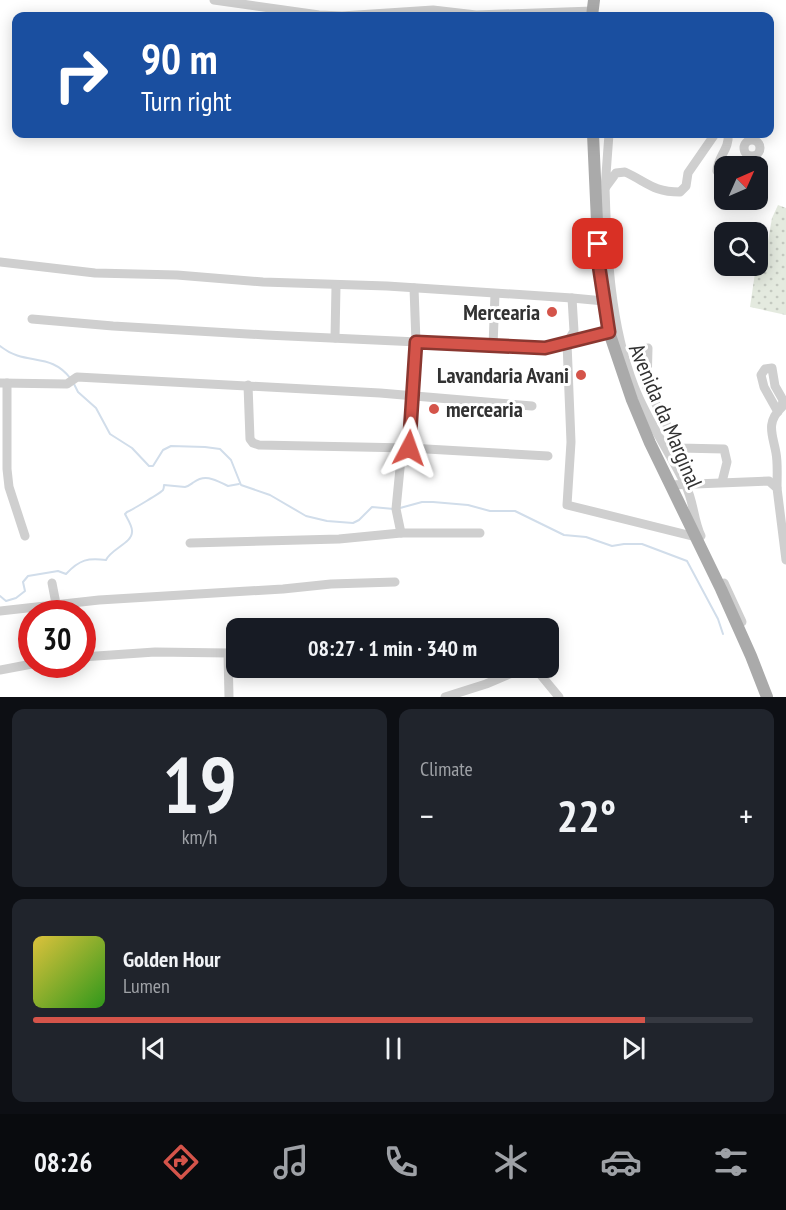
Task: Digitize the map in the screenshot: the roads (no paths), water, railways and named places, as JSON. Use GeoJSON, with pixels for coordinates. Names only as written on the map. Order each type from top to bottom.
{"type":"FeatureCollection","features":[{"type":"Feature","properties":{"kind":"main road","name":"Avenida da Marginal"},"geometry":{"type":"LineString","coordinates":[[592,138],[599,266],[609,332],[632,400],[770,697]]}},
{"type":"Feature","properties":{"kind":"street"},"geometry":{"type":"LineString","coordinates":[[214,0],[298,12]]}},
{"type":"Feature","properties":{"kind":"street"},"geometry":{"type":"LineString","coordinates":[[535,12],[594,9]]}},
{"type":"Feature","properties":{"kind":"street"},"geometry":{"type":"LineString","coordinates":[[403,12],[433,10],[450,12]]}},
{"type":"Feature","properties":{"kind":"street"},"geometry":{"type":"LineString","coordinates":[[609,138],[605,188],[608,255],[621,340],[634,387],[686,484],[693,503],[697,527],[731,596],[770,697]]}},
{"type":"Feature","properties":{"kind":"street"},"geometry":{"type":"LineString","coordinates":[[605,188],[616,173],[625,171],[656,190],[680,192],[686,186],[688,173],[712,138]]}},
{"type":"Feature","properties":{"kind":"street"},"geometry":{"type":"LineString","coordinates":[[722,156],[728,147],[729,138]]}},
{"type":"Feature","properties":{"kind":"street"},"geometry":{"type":"LineString","coordinates":[[737,138],[746,143]]}},
{"type":"Feature","properties":{"kind":"street"},"geometry":{"type":"LineString","coordinates":[[0,262],[94,273],[177,275],[336,286],[414,288],[604,301]]}},
{"type":"Feature","properties":{"kind":"street"},"geometry":{"type":"LineString","coordinates":[[334,338],[336,286]]}},
{"type":"Feature","properties":{"kind":"street"},"geometry":{"type":"LineString","coordinates":[[401,533],[396,509],[413,397],[416,342],[414,288]]}},
{"type":"Feature","properties":{"kind":"street"},"geometry":{"type":"LineString","coordinates":[[493,346],[495,294]]}},
{"type":"Feature","properties":{"kind":"street"},"geometry":{"type":"LineString","coordinates":[[572,298],[574,331],[567,343],[571,442],[567,504],[696,537]]}},
{"type":"Feature","properties":{"kind":"street"},"geometry":{"type":"LineString","coordinates":[[32,319],[113,326],[545,348],[609,332]]}},
{"type":"Feature","properties":{"kind":"street"},"geometry":{"type":"LineString","coordinates":[[648,348],[647,387],[679,448],[724,449],[727,462],[722,482]]}},
{"type":"Feature","properties":{"kind":"street"},"geometry":{"type":"LineString","coordinates":[[25,536],[9,487],[4,383],[68,384],[77,377],[380,393],[532,406]]}},
{"type":"Feature","properties":{"kind":"street"},"geometry":{"type":"LineString","coordinates":[[248,385],[250,438],[253,443],[259,445],[406,448],[548,456]]}},
{"type":"Feature","properties":{"kind":"street"},"geometry":{"type":"LineString","coordinates":[[782,408],[770,431],[776,454],[777,488],[786,560]]}},
{"type":"Feature","properties":{"kind":"street"},"geometry":{"type":"LineString","coordinates":[[670,485],[769,481],[777,488]]}},
{"type":"Feature","properties":{"kind":"street"},"geometry":{"type":"LineString","coordinates":[[190,543],[339,539],[401,533],[480,533]]}},
{"type":"Feature","properties":{"kind":"street"},"geometry":{"type":"LineString","coordinates":[[52,582],[55,600]]}},
{"type":"Feature","properties":{"kind":"street"},"geometry":{"type":"LineString","coordinates":[[96,606],[331,584],[395,582]]}},
{"type":"Feature","properties":{"kind":"street"},"geometry":{"type":"LineString","coordinates":[[0,612],[18,611]]}},
{"type":"Feature","properties":{"kind":"street"},"geometry":{"type":"LineString","coordinates":[[96,656],[155,652],[226,652]]}},
{"type":"Feature","properties":{"kind":"street"},"geometry":{"type":"LineString","coordinates":[[0,670],[18,667]]}},
{"type":"Feature","properties":{"kind":"street"},"geometry":{"type":"LineString","coordinates":[[229,697],[230,678]]}},
{"type":"Feature","properties":{"kind":"street"},"geometry":{"type":"LineString","coordinates":[[446,697],[500,678]]}},
{"type":"Feature","properties":{"kind":"street"},"geometry":{"type":"LineString","coordinates":[[543,678],[559,697]]}},
{"type":"Feature","properties":{"kind":"waterway"},"geometry":{"type":"LineString","coordinates":[[0,346],[19,356],[55,365],[71,379]]}},
{"type":"Feature","properties":{"kind":"waterway"},"geometry":{"type":"LineString","coordinates":[[74,384],[78,392],[96,408],[110,434],[132,448],[149,466],[153,466],[163,450],[171,446],[220,449],[231,460],[241,485],[270,495],[306,516],[327,521],[353,523],[372,507],[394,509]]}},
{"type":"Feature","properties":{"kind":"waterway"},"geometry":{"type":"LineString","coordinates":[[0,596],[6,601],[16,598],[25,591],[23,582],[28,576],[58,571],[66,574],[84,561],[106,560],[131,536],[132,528],[125,514],[161,491],[164,485],[185,487],[203,478],[216,480],[228,486],[239,484]]}},
{"type":"Feature","properties":{"kind":"waterway"},"geometry":{"type":"LineString","coordinates":[[400,508],[422,502],[433,502],[468,505],[490,511],[515,511],[564,535],[586,537],[612,546],[642,544],[687,561],[718,619],[723,634]]}},
{"type":"Feature","properties":{"kind":"place","name":"Mercearia"},"geometry":{"type":"Point","coordinates":[552,312]}},
{"type":"Feature","properties":{"kind":"place","name":"Lavandaria Avani"},"geometry":{"type":"Point","coordinates":[581,375]}},
{"type":"Feature","properties":{"kind":"place","name":"mercearia"},"geometry":{"type":"Point","coordinates":[434,409]}}]}
